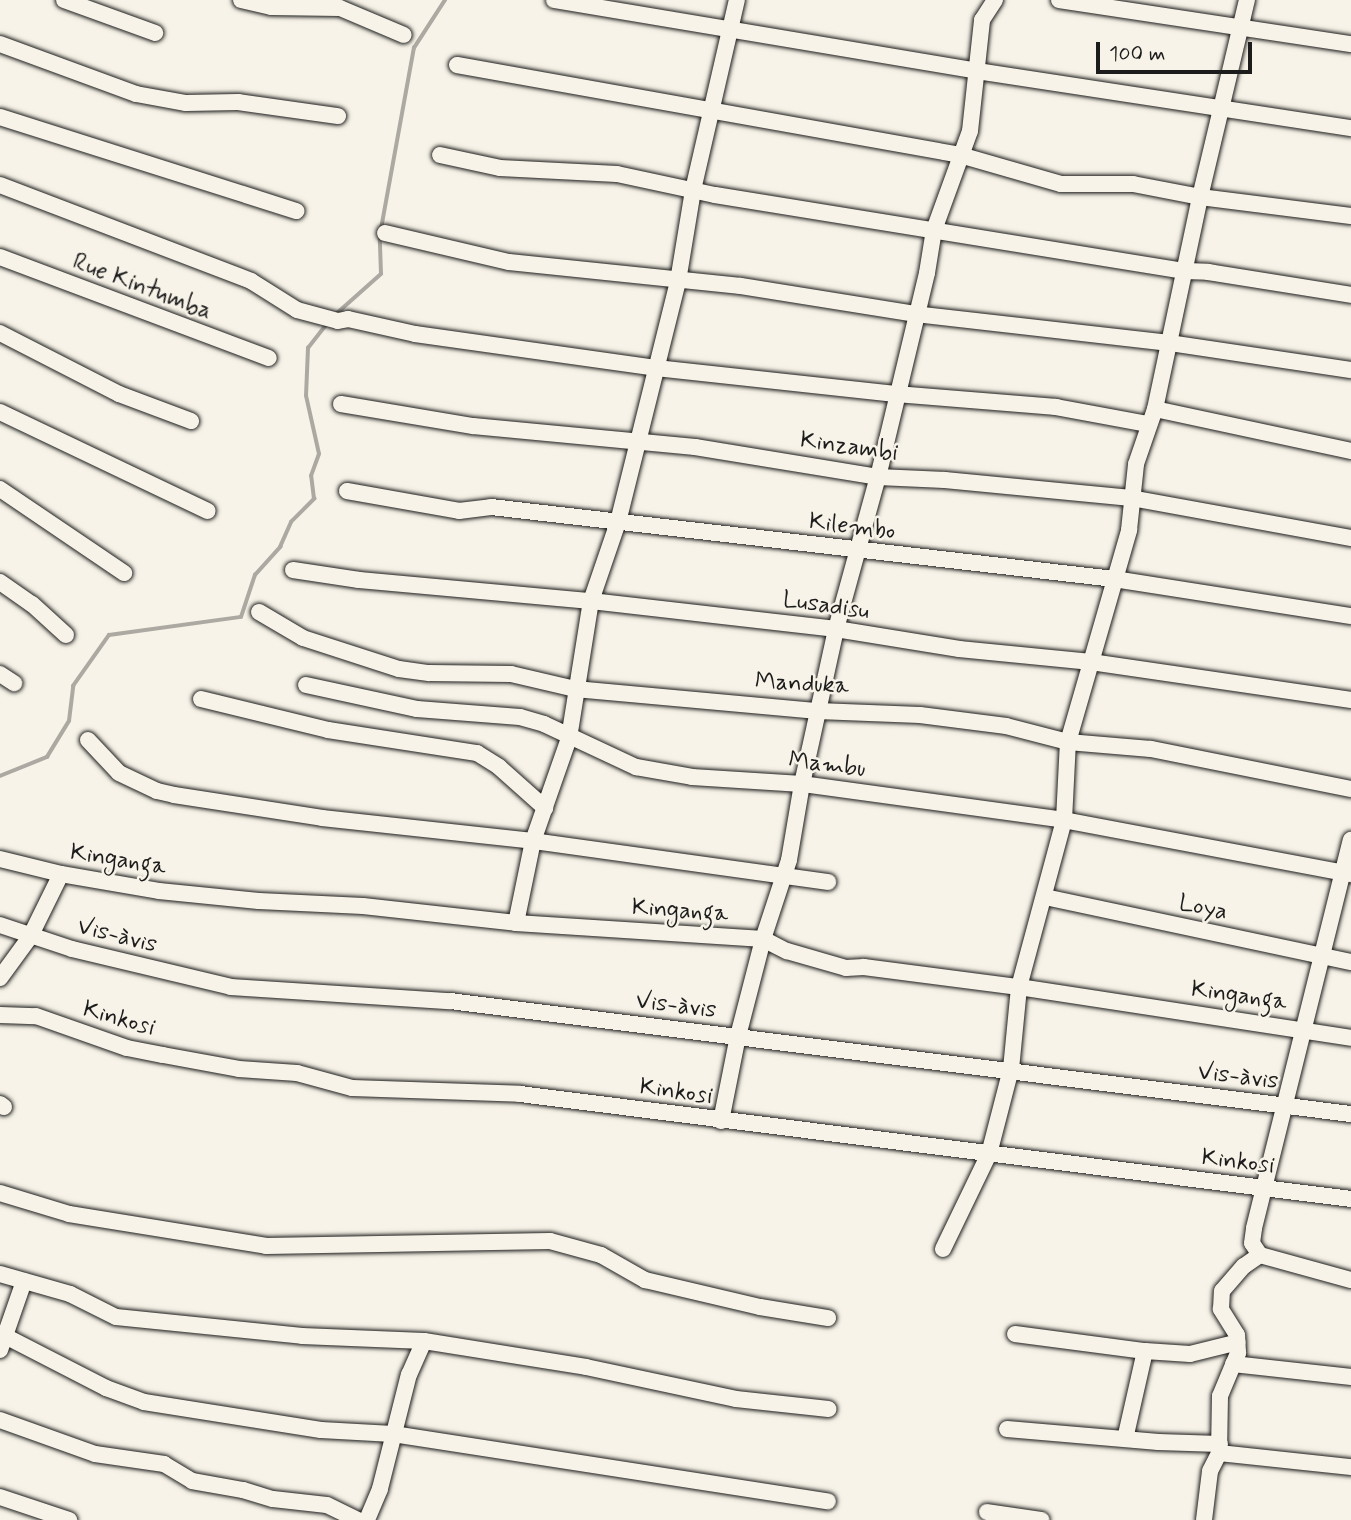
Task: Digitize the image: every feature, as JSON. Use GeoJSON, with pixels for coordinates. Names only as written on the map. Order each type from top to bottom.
{"type":"FeatureCollection","features":[{"type":"Feature","properties":{"kind":"street"},"geometry":{"type":"LineString","coordinates":[[64,0],[155,33]]}},
{"type":"Feature","properties":{"kind":"street"},"geometry":{"type":"LineString","coordinates":[[241,0],[271,6],[341,8],[404,35]]}},
{"type":"Feature","properties":{"kind":"street"},"geometry":{"type":"LineString","coordinates":[[554,0],[977,71],[1351,128]]}},
{"type":"Feature","properties":{"kind":"street"},"geometry":{"type":"LineString","coordinates":[[516,923],[533,841],[569,738],[575,689],[592,601],[618,522],[678,281],[693,190],[714,111],[737,0]]}},
{"type":"Feature","properties":{"kind":"street"},"geometry":{"type":"LineString","coordinates":[[721,1121],[738,1036],[763,939],[785,875],[836,629],[855,550],[878,477],[927,273],[934,230],[970,131],[982,20],[995,0]]}},
{"type":"Feature","properties":{"kind":"street"},"geometry":{"type":"LineString","coordinates":[[1059,0],[1351,44]]}},
{"type":"Feature","properties":{"kind":"street"},"geometry":{"type":"LineString","coordinates":[[943,1249],[989,1154],[1011,1069],[1019,987],[1064,820],[1068,742],[1129,530],[1136,464],[1152,417],[1170,343],[1200,197],[1247,0]]}},
{"type":"Feature","properties":{"kind":"street"},"geometry":{"type":"LineString","coordinates":[[0,44],[136,94],[186,103],[238,102],[338,117]]}},
{"type":"Feature","properties":{"kind":"street"},"geometry":{"type":"LineString","coordinates":[[457,65],[960,155],[1061,184],[1133,184],[1200,197],[1351,216]]}},
{"type":"Feature","properties":{"kind":"street"},"geometry":{"type":"LineString","coordinates":[[0,117],[296,211]]}},
{"type":"Feature","properties":{"kind":"street"},"geometry":{"type":"LineString","coordinates":[[440,155],[500,168],[617,174],[693,190],[934,230],[1351,295]]}},
{"type":"Feature","properties":{"kind":"street"},"geometry":{"type":"LineString","coordinates":[[0,185],[251,281],[297,310],[331,319],[348,319],[415,334],[656,368],[896,394],[1152,417],[1351,451]]}},
{"type":"Feature","properties":{"kind":"street"},"geometry":{"type":"LineString","coordinates":[[385,233],[509,262],[741,286],[915,314],[1170,343],[1351,370]]}},
{"type":"Feature","properties":{"kind":"street","name":"Rue Kintumba"},"geometry":{"type":"LineString","coordinates":[[0,257],[269,358]]}},
{"type":"Feature","properties":{"kind":"street"},"geometry":{"type":"LineString","coordinates":[[0,332],[119,394],[191,421]]}},
{"type":"Feature","properties":{"kind":"street","name":"Kinzambi"},"geometry":{"type":"LineString","coordinates":[[341,404],[473,426],[695,447],[878,477],[944,480],[1131,498],[1351,538]]}},
{"type":"Feature","properties":{"kind":"street"},"geometry":{"type":"LineString","coordinates":[[0,412],[208,511]]}},
{"type":"Feature","properties":{"kind":"street"},"geometry":{"type":"LineString","coordinates":[[0,489],[124,573]]}},
{"type":"Feature","properties":{"kind":"street","name":"Kilembo"},"geometry":{"type":"LineString","coordinates":[[347,491],[459,510],[491,507],[1114,579],[1351,616]]}},
{"type":"Feature","properties":{"kind":"street","name":"Lusadisu"},"geometry":{"type":"LineString","coordinates":[[293,570],[359,580],[592,601],[836,629],[959,649],[1091,662],[1351,700]]}},
{"type":"Feature","properties":{"kind":"street"},"geometry":{"type":"LineString","coordinates":[[0,582],[32,604],[66,635]]}},
{"type":"Feature","properties":{"kind":"street","name":"Manduka"},"geometry":{"type":"LineString","coordinates":[[259,612],[303,638],[399,669],[429,673],[511,674],[575,689],[818,710],[881,712],[994,724],[1068,742],[1151,749],[1351,789]]}},
{"type":"Feature","properties":{"kind":"street"},"geometry":{"type":"LineString","coordinates":[[0,674],[14,683]]}},
{"type":"Feature","properties":{"kind":"street","name":"Mambu"},"geometry":{"type":"LineString","coordinates":[[306,685],[417,709],[520,717],[544,724],[636,767],[692,777],[802,784],[1064,820],[1346,873]]}},
{"type":"Feature","properties":{"kind":"street"},"geometry":{"type":"LineString","coordinates":[[201,699],[328,730],[477,753],[499,767],[544,808]]}},
{"type":"Feature","properties":{"kind":"street"},"geometry":{"type":"LineString","coordinates":[[89,740],[119,773],[157,791],[322,818],[533,841],[828,882]]}},
{"type":"Feature","properties":{"kind":"street"},"geometry":{"type":"LineString","coordinates":[[1351,840],[1346,873],[1321,957],[1306,1028],[1252,1242],[1260,1255],[1351,1280]]}},
{"type":"Feature","properties":{"kind":"street","name":"Kinganga"},"geometry":{"type":"LineString","coordinates":[[0,859],[61,874],[159,891],[259,901],[363,906],[516,923],[763,939],[787,951],[846,968],[864,967],[1019,987],[1306,1028],[1351,1038]]}},
{"type":"Feature","properties":{"kind":"street"},"geometry":{"type":"LineString","coordinates":[[0,978],[30,937],[61,874]]}},
{"type":"Feature","properties":{"kind":"street","name":"Loya"},"geometry":{"type":"LineString","coordinates":[[1045,897],[1351,962]]}},
{"type":"Feature","properties":{"kind":"street","name":"Vis-àvis"},"geometry":{"type":"LineString","coordinates":[[0,925],[30,937],[231,987],[450,1001],[1011,1069],[1351,1114]]}},
{"type":"Feature","properties":{"kind":"street","name":"Kinkosi"},"geometry":{"type":"LineString","coordinates":[[0,1015],[36,1016],[127,1048],[239,1069],[289,1072],[352,1088],[520,1094],[1351,1199]]}},
{"type":"Feature","properties":{"kind":"street"},"geometry":{"type":"LineString","coordinates":[[0,1194],[69,1214],[266,1246],[550,1241],[601,1255],[645,1280],[760,1307],[828,1318]]}},
{"type":"Feature","properties":{"kind":"street"},"geometry":{"type":"LineString","coordinates":[[1204,1520],[1210,1471],[1220,1449],[1220,1396],[1238,1353],[1238,1342],[1220,1308],[1222,1290],[1244,1266],[1260,1255]]}},
{"type":"Feature","properties":{"kind":"street"},"geometry":{"type":"LineString","coordinates":[[0,1274],[70,1294],[116,1317],[302,1336],[424,1341],[586,1367],[736,1399],[828,1409]]}},
{"type":"Feature","properties":{"kind":"street"},"geometry":{"type":"LineString","coordinates":[[24,1281],[1,1346],[144,1402],[321,1430],[393,1434],[828,1501]]}},
{"type":"Feature","properties":{"kind":"street"},"geometry":{"type":"LineString","coordinates":[[1015,1334],[1144,1351],[1191,1354],[1238,1342]]}},
{"type":"Feature","properties":{"kind":"street"},"geometry":{"type":"LineString","coordinates":[[367,1520],[380,1489],[409,1374],[424,1341]]}},
{"type":"Feature","properties":{"kind":"street"},"geometry":{"type":"LineString","coordinates":[[1125,1439],[1144,1351]]}},
{"type":"Feature","properties":{"kind":"street"},"geometry":{"type":"LineString","coordinates":[[1233,1364],[1351,1377]]}},
{"type":"Feature","properties":{"kind":"street"},"geometry":{"type":"LineString","coordinates":[[0,1420],[95,1454],[164,1464],[192,1481],[243,1490],[273,1499],[327,1505],[358,1520]]}},
{"type":"Feature","properties":{"kind":"street"},"geometry":{"type":"LineString","coordinates":[[1007,1429],[1220,1449],[1351,1467]]}},
{"type":"Feature","properties":{"kind":"street"},"geometry":{"type":"LineString","coordinates":[[0,1497],[69,1520]]}},
{"type":"Feature","properties":{"kind":"street"},"geometry":{"type":"LineString","coordinates":[[987,1512],[1041,1520]]}},
{"type":"Feature","properties":{"kind":"waterway"},"geometry":{"type":"LineString","coordinates":[[381,229],[414,48],[445,0]]}},
{"type":"Feature","properties":{"kind":"waterway"},"geometry":{"type":"LineString","coordinates":[[336,314],[381,274],[380,237]]}},
{"type":"Feature","properties":{"kind":"waterway"},"geometry":{"type":"LineString","coordinates":[[0,776],[47,757],[69,721],[73,686],[109,635],[241,617],[255,575],[280,547],[291,522],[314,499],[311,476],[319,454],[306,396],[308,348],[326,325]]}}]}
